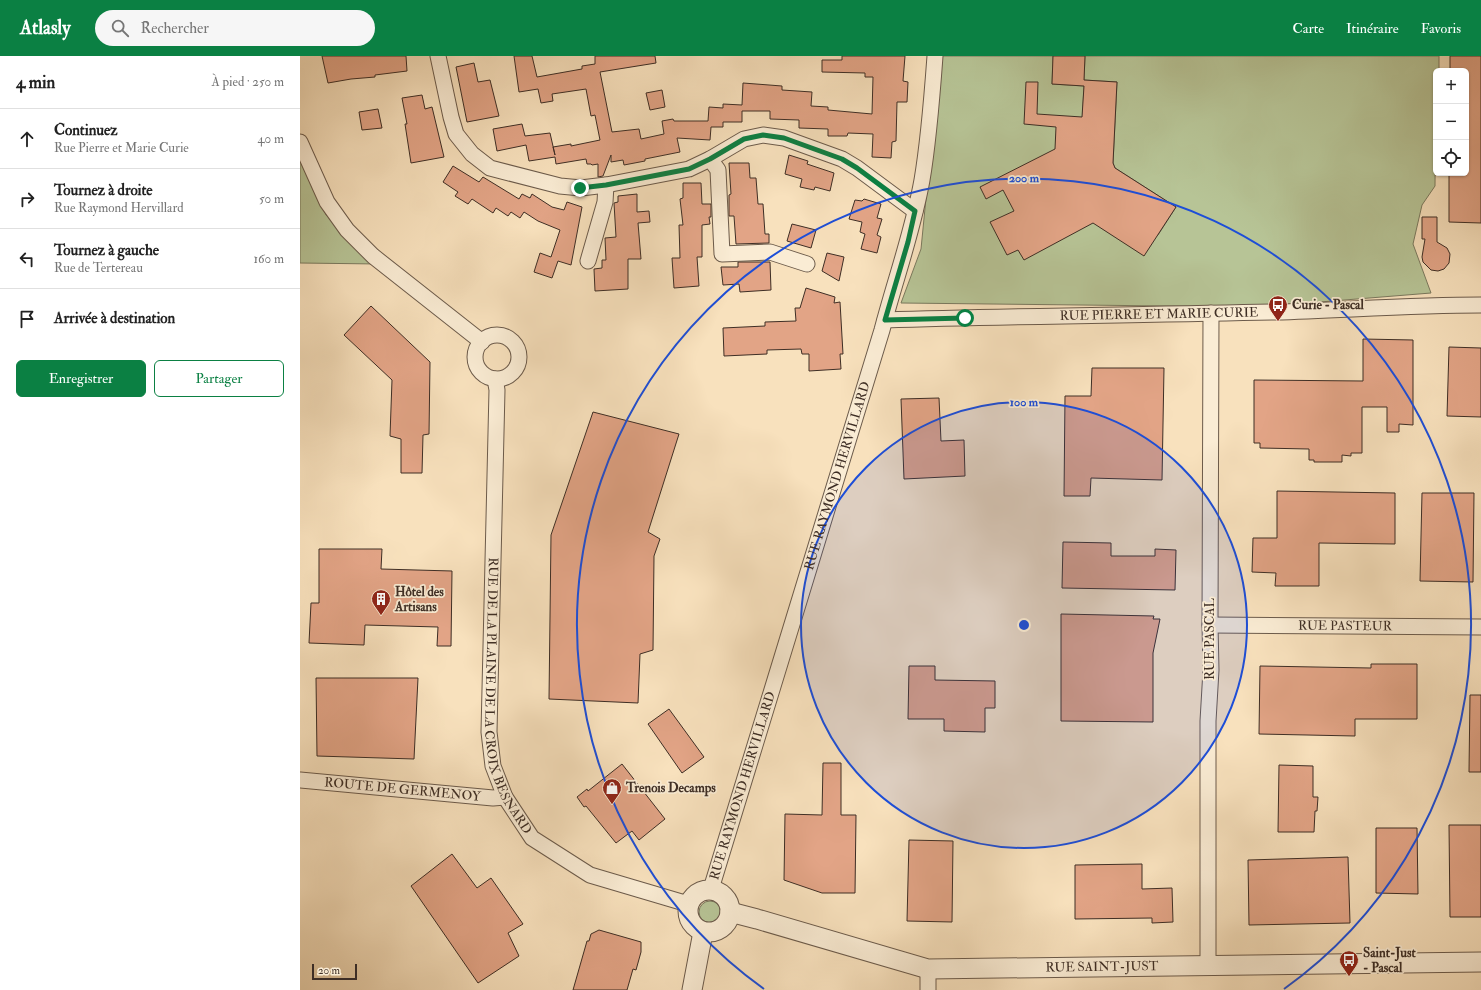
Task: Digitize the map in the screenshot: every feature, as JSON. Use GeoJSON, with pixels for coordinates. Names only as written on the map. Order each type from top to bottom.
{"type":"FeatureCollection","features":[{"type":"Feature","properties":{"kind":"street"},"geometry":{"type":"LineString","coordinates":[[438,56],[456,134],[472,154],[490,168],[560,186],[580,188],[606,185],[689,169],[710,159],[744,139],[763,135],[784,138],[842,159],[857,168],[915,211]]}},
{"type":"Feature","properties":{"kind":"street","name":"RUE RAYMOND HERVILLARD"},"geometry":{"type":"LineString","coordinates":[[710,889],[908,242],[922,180],[931,110],[935,56]]}},
{"type":"Feature","properties":{"kind":"street"},"geometry":{"type":"LineString","coordinates":[[300,142],[327,202],[346,230],[373,256],[482,342]]}},
{"type":"Feature","properties":{"kind":"street"},"geometry":{"type":"LineString","coordinates":[[710,159],[718,170],[722,254],[770,252],[807,264]]}},
{"type":"Feature","properties":{"kind":"street"},"geometry":{"type":"LineString","coordinates":[[588,261],[605,202],[606,185]]}},
{"type":"Feature","properties":{"kind":"street","name":"RUE PIERRE ET MARIE CURIE"},"geometry":{"type":"LineString","coordinates":[[885,320],[1006,316],[1276,312],[1440,305],[1481,305]]}},
{"type":"Feature","properties":{"kind":"street","name":"RUE PASCAL"},"geometry":{"type":"LineString","coordinates":[[1208,965],[1208,721],[1211,670],[1211,313]]}},
{"type":"Feature","properties":{"kind":"street"},"geometry":{"type":"LineString","coordinates":[[496,336],[511,340],[519,354],[515,369],[506,377],[495,379],[487,377],[480,372],[476,365],[476,352],[477,348],[488,337],[496,336]]}},
{"type":"Feature","properties":{"kind":"street","name":"RUE DE LA PLAINE DE LA CROIX BESNARD"},"geometry":{"type":"LineString","coordinates":[[495,379],[497,390],[489,732],[493,766],[505,798],[532,838],[590,875],[688,904]]}},
{"type":"Feature","properties":{"kind":"street","name":"RUE PASTEUR"},"geometry":{"type":"LineString","coordinates":[[1210,625],[1481,627]]}},
{"type":"Feature","properties":{"kind":"street","name":"ROUTE DE GERMENOY"},"geometry":{"type":"LineString","coordinates":[[300,780],[505,798]]}},
{"type":"Feature","properties":{"kind":"street"},"geometry":{"type":"LineString","coordinates":[[710,889],[723,894],[730,906],[730,912],[729,919],[721,929],[709,933],[696,929],[691,924],[688,915],[688,904],[692,897],[697,893],[710,889]]}},
{"type":"Feature","properties":{"kind":"street","name":"RUE SAINT-JUST"},"geometry":{"type":"LineString","coordinates":[[730,912],[928,969],[1481,962]]}},
{"type":"Feature","properties":{"kind":"street"},"geometry":{"type":"LineString","coordinates":[[692,990],[703,932]]}},
{"type":"Feature","properties":{"kind":"street"},"geometry":{"type":"LineString","coordinates":[[928,969],[928,990]]}},
{"type":"Feature","properties":{"kind":"green space"},"geometry":{"type":"Polygon","coordinates":[[[940,56],[1053,56],[1052,84],[1084,86],[1080,162],[1088,198],[1158,235],[1176,207],[1115,168],[1113,163],[1117,82],[1084,80],[1085,56],[1439,56],[1439,68],[1433,68],[1433,176],[1435,176],[1435,186],[1422,205],[1413,244],[1431,293],[1258,307],[901,303],[921,249],[940,56]]]}},
{"type":"Feature","properties":{"kind":"green space"},"geometry":{"type":"Polygon","coordinates":[[[300,152],[326,215],[378,264],[300,263],[300,152]]]}},
{"type":"Feature","properties":{"kind":"green space"},"geometry":{"type":"Polygon","coordinates":[[[710,901],[718,904],[721,912],[718,920],[710,923],[702,920],[699,912],[702,904],[710,901]]]}},
{"type":"Feature","properties":{"kind":"building"},"geometry":{"type":"Polygon","coordinates":[[[322,56],[406,56],[407,71],[328,83],[322,56]]]}},
{"type":"Feature","properties":{"kind":"building"},"geometry":{"type":"Polygon","coordinates":[[[514,56],[532,56],[537,77],[582,69],[582,66],[595,64],[595,56],[655,56],[656,63],[600,72],[612,132],[639,129],[641,139],[664,134],[662,121],[673,119],[674,121],[708,121],[709,107],[723,108],[723,104],[742,105],[743,83],[782,86],[782,90],[812,92],[811,106],[828,107],[828,110],[872,114],[873,77],[865,77],[865,73],[822,72],[822,60],[842,60],[842,56],[905,56],[903,81],[908,82],[907,102],[897,102],[896,141],[892,142],[891,158],[872,157],[873,134],[848,133],[847,136],[828,136],[828,129],[799,128],[799,120],[770,119],[770,111],[742,111],[742,122],[723,122],[723,127],[711,127],[710,140],[677,138],[680,152],[624,165],[623,160],[611,162],[611,155],[603,176],[598,177],[598,164],[587,164],[586,159],[556,164],[555,157],[529,161],[526,145],[497,151],[493,129],[522,124],[525,136],[550,133],[553,147],[571,144],[571,146],[600,140],[595,115],[591,116],[586,89],[552,94],[553,101],[541,103],[538,89],[519,92],[514,56]]]}},
{"type":"Feature","properties":{"kind":"building"},"geometry":{"type":"Polygon","coordinates":[[[1053,56],[1085,56],[1084,80],[1117,82],[1113,163],[1115,168],[1176,207],[1144,256],[1093,223],[1024,260],[1018,250],[1007,255],[990,222],[1014,211],[1003,190],[986,199],[980,187],[1055,149],[1056,127],[1024,124],[1026,82],[1038,82],[1037,114],[1082,117],[1084,86],[1052,84],[1053,56]]]}},
{"type":"Feature","properties":{"kind":"building"},"geometry":{"type":"Polygon","coordinates":[[[1450,56],[1481,56],[1481,223],[1449,222],[1449,176],[1469,176],[1469,68],[1450,68],[1450,56]]]}},
{"type":"Feature","properties":{"kind":"building"},"geometry":{"type":"Polygon","coordinates":[[[474,63],[478,82],[490,80],[499,116],[467,122],[456,67],[474,63]]]}},
{"type":"Feature","properties":{"kind":"building"},"geometry":{"type":"Polygon","coordinates":[[[662,90],[665,107],[650,110],[646,93],[662,90]]]}},
{"type":"Feature","properties":{"kind":"building"},"geometry":{"type":"Polygon","coordinates":[[[422,95],[425,109],[432,107],[444,157],[411,163],[405,124],[407,124],[402,98],[422,95]]]}},
{"type":"Feature","properties":{"kind":"building"},"geometry":{"type":"Polygon","coordinates":[[[378,109],[382,128],[362,130],[359,112],[378,109]]]}},
{"type":"Feature","properties":{"kind":"building"},"geometry":{"type":"Polygon","coordinates":[[[789,155],[808,161],[807,164],[834,173],[830,191],[815,187],[814,190],[800,187],[802,179],[785,174],[789,155]]]}},
{"type":"Feature","properties":{"kind":"building"},"geometry":{"type":"Polygon","coordinates":[[[729,163],[749,163],[750,178],[756,178],[758,204],[763,204],[765,234],[769,234],[769,243],[736,244],[734,216],[729,216],[729,195],[731,194],[729,163]]]}},
{"type":"Feature","properties":{"kind":"building"},"geometry":{"type":"Polygon","coordinates":[[[453,166],[479,182],[483,177],[519,199],[522,194],[530,198],[532,194],[552,207],[564,210],[567,202],[582,207],[571,265],[558,261],[552,278],[534,272],[540,253],[551,257],[560,230],[538,221],[524,212],[520,218],[511,212],[508,216],[496,208],[493,213],[472,199],[468,204],[455,196],[458,192],[443,182],[453,166]]]}},
{"type":"Feature","properties":{"kind":"building"},"geometry":{"type":"Polygon","coordinates":[[[683,183],[701,183],[702,204],[711,204],[711,217],[709,217],[710,224],[702,225],[702,257],[697,257],[699,286],[674,288],[672,258],[680,258],[679,225],[683,225],[680,199],[683,198],[683,183]]]}},
{"type":"Feature","properties":{"kind":"building"},"geometry":{"type":"Polygon","coordinates":[[[637,194],[637,212],[649,211],[650,222],[638,223],[641,259],[628,259],[628,289],[595,291],[594,269],[602,268],[602,260],[606,260],[605,238],[616,237],[614,203],[618,202],[618,196],[637,194]]]}},
{"type":"Feature","properties":{"kind":"building"},"geometry":{"type":"Polygon","coordinates":[[[864,199],[881,204],[877,218],[882,219],[877,235],[881,237],[877,253],[861,249],[865,234],[860,232],[862,222],[849,219],[855,200],[862,201],[864,199]]]}},
{"type":"Feature","properties":{"kind":"building"},"geometry":{"type":"Polygon","coordinates":[[[1422,217],[1437,217],[1437,242],[1447,248],[1450,254],[1449,263],[1444,269],[1438,271],[1431,270],[1423,262],[1422,257],[1425,239],[1422,239],[1422,217]]]}},
{"type":"Feature","properties":{"kind":"building"},"geometry":{"type":"Polygon","coordinates":[[[792,224],[816,230],[811,248],[787,241],[792,224]]]}},
{"type":"Feature","properties":{"kind":"building"},"geometry":{"type":"Polygon","coordinates":[[[827,253],[844,257],[839,281],[822,271],[827,253]]]}},
{"type":"Feature","properties":{"kind":"building"},"geometry":{"type":"Polygon","coordinates":[[[738,262],[770,262],[771,290],[740,292],[739,284],[723,285],[721,267],[738,267],[738,262]]]}},
{"type":"Feature","properties":{"kind":"building"},"geometry":{"type":"Polygon","coordinates":[[[806,288],[835,297],[834,303],[840,302],[843,354],[840,354],[841,369],[809,371],[809,354],[802,354],[801,349],[767,350],[767,354],[724,356],[723,328],[765,326],[765,322],[796,321],[795,308],[800,308],[806,288]]]}},
{"type":"Feature","properties":{"kind":"building"},"geometry":{"type":"Polygon","coordinates":[[[371,306],[430,362],[429,434],[423,435],[422,473],[401,473],[401,439],[390,436],[392,380],[344,335],[371,306]]]}},
{"type":"Feature","properties":{"kind":"building"},"geometry":{"type":"Polygon","coordinates":[[[1363,339],[1413,340],[1413,425],[1399,424],[1399,432],[1387,432],[1387,407],[1362,407],[1362,453],[1351,453],[1351,456],[1342,455],[1342,462],[1314,462],[1314,460],[1309,460],[1309,449],[1260,448],[1260,443],[1254,443],[1254,380],[1363,381],[1363,339]]]}},
{"type":"Feature","properties":{"kind":"building"},"geometry":{"type":"Polygon","coordinates":[[[1449,347],[1481,348],[1481,417],[1447,416],[1449,347]]]}},
{"type":"Feature","properties":{"kind":"building"},"geometry":{"type":"Polygon","coordinates":[[[1092,368],[1164,368],[1162,480],[1091,478],[1090,496],[1064,496],[1065,396],[1091,396],[1092,368]]]}},
{"type":"Feature","properties":{"kind":"building"},"geometry":{"type":"Polygon","coordinates":[[[939,398],[941,441],[964,440],[965,476],[904,479],[901,399],[939,398]]]}},
{"type":"Feature","properties":{"kind":"building"},"geometry":{"type":"Polygon","coordinates":[[[593,412],[679,434],[648,532],[660,539],[654,556],[653,650],[640,654],[638,703],[549,699],[551,535],[593,412]]]}},
{"type":"Feature","properties":{"kind":"building"},"geometry":{"type":"Polygon","coordinates":[[[1277,491],[1395,493],[1395,544],[1319,543],[1319,586],[1275,586],[1276,573],[1252,572],[1253,538],[1277,538],[1277,491]]]}},
{"type":"Feature","properties":{"kind":"building"},"geometry":{"type":"Polygon","coordinates":[[[1422,493],[1474,493],[1473,582],[1420,581],[1422,493]]]}},
{"type":"Feature","properties":{"kind":"building"},"geometry":{"type":"Polygon","coordinates":[[[1063,542],[1111,543],[1111,556],[1155,556],[1155,549],[1176,550],[1175,590],[1062,588],[1063,542]]]}},
{"type":"Feature","properties":{"kind":"building"},"geometry":{"type":"Polygon","coordinates":[[[319,549],[382,549],[381,569],[452,571],[451,646],[437,646],[438,627],[365,625],[364,645],[309,643],[311,603],[319,603],[319,549]]]}},
{"type":"Feature","properties":{"kind":"building"},"geometry":{"type":"Polygon","coordinates":[[[1061,614],[1154,616],[1153,619],[1160,619],[1153,653],[1153,722],[1061,721],[1061,614]]]}},
{"type":"Feature","properties":{"kind":"building"},"geometry":{"type":"Polygon","coordinates":[[[1371,664],[1417,664],[1417,719],[1355,719],[1355,736],[1259,734],[1260,666],[1371,668],[1371,664]]]}},
{"type":"Feature","properties":{"kind":"building"},"geometry":{"type":"Polygon","coordinates":[[[909,666],[935,666],[935,680],[995,681],[995,708],[985,708],[985,732],[944,731],[944,719],[908,719],[909,666]]]}},
{"type":"Feature","properties":{"kind":"building"},"geometry":{"type":"Polygon","coordinates":[[[316,678],[418,678],[414,759],[317,756],[316,678]]]}},
{"type":"Feature","properties":{"kind":"building"},"geometry":{"type":"Polygon","coordinates":[[[1470,695],[1481,695],[1481,772],[1469,772],[1470,695]]]}},
{"type":"Feature","properties":{"kind":"building"},"geometry":{"type":"Polygon","coordinates":[[[669,709],[704,757],[682,773],[648,724],[669,709]]]}},
{"type":"Feature","properties":{"kind":"building"},"geometry":{"type":"Polygon","coordinates":[[[823,763],[841,763],[841,815],[856,815],[855,893],[822,893],[784,880],[785,814],[822,815],[823,763]]]}},
{"type":"Feature","properties":{"kind":"building"},"geometry":{"type":"Polygon","coordinates":[[[622,764],[665,819],[639,840],[632,831],[616,843],[577,797],[587,789],[588,791],[622,764]]]}},
{"type":"Feature","properties":{"kind":"building"},"geometry":{"type":"Polygon","coordinates":[[[1279,765],[1313,766],[1313,797],[1318,797],[1317,811],[1315,811],[1314,832],[1278,832],[1279,765]]]}},
{"type":"Feature","properties":{"kind":"building"},"geometry":{"type":"Polygon","coordinates":[[[1449,825],[1481,825],[1481,917],[1450,917],[1449,825]]]}},
{"type":"Feature","properties":{"kind":"building"},"geometry":{"type":"Polygon","coordinates":[[[1376,828],[1417,828],[1418,894],[1376,893],[1376,828]]]}},
{"type":"Feature","properties":{"kind":"building"},"geometry":{"type":"Polygon","coordinates":[[[909,840],[953,841],[952,922],[907,921],[909,840]]]}},
{"type":"Feature","properties":{"kind":"building"},"geometry":{"type":"Polygon","coordinates":[[[452,854],[477,888],[491,878],[523,924],[508,933],[519,956],[478,983],[411,886],[452,854]]]}},
{"type":"Feature","properties":{"kind":"building"},"geometry":{"type":"Polygon","coordinates":[[[1348,857],[1350,923],[1249,925],[1248,860],[1348,857]]]}},
{"type":"Feature","properties":{"kind":"building"},"geometry":{"type":"Polygon","coordinates":[[[1142,864],[1142,889],[1172,888],[1173,922],[1152,923],[1152,918],[1075,919],[1075,865],[1142,864]]]}},
{"type":"Feature","properties":{"kind":"building"},"geometry":{"type":"Polygon","coordinates":[[[599,930],[641,942],[641,952],[636,970],[633,969],[627,990],[573,990],[587,941],[589,941],[591,934],[599,930]]]}},
{"type":"Feature","properties":{"kind":"place","name":"Curie - Pascal"},"geometry":{"type":"Point","coordinates":[1278,322]}},
{"type":"Feature","properties":{"kind":"place","name":"Hôtel des Artisans"},"geometry":{"type":"Point","coordinates":[381,616]}},
{"type":"Feature","properties":{"kind":"place","name":"Trenois Decamps"},"geometry":{"type":"Point","coordinates":[612,805]}},
{"type":"Feature","properties":{"kind":"place","name":"Saint-Just - Pascal"},"geometry":{"type":"Point","coordinates":[1349,977]}},
{"type":"Feature","properties":{"kind":"route"},"geometry":{"type":"LineString","coordinates":[[580,188],[606,185],[689,169],[710,159],[744,139],[763,135],[784,138],[842,159],[857,168],[915,211],[908,242],[885,320],[965,318]]}}]}
